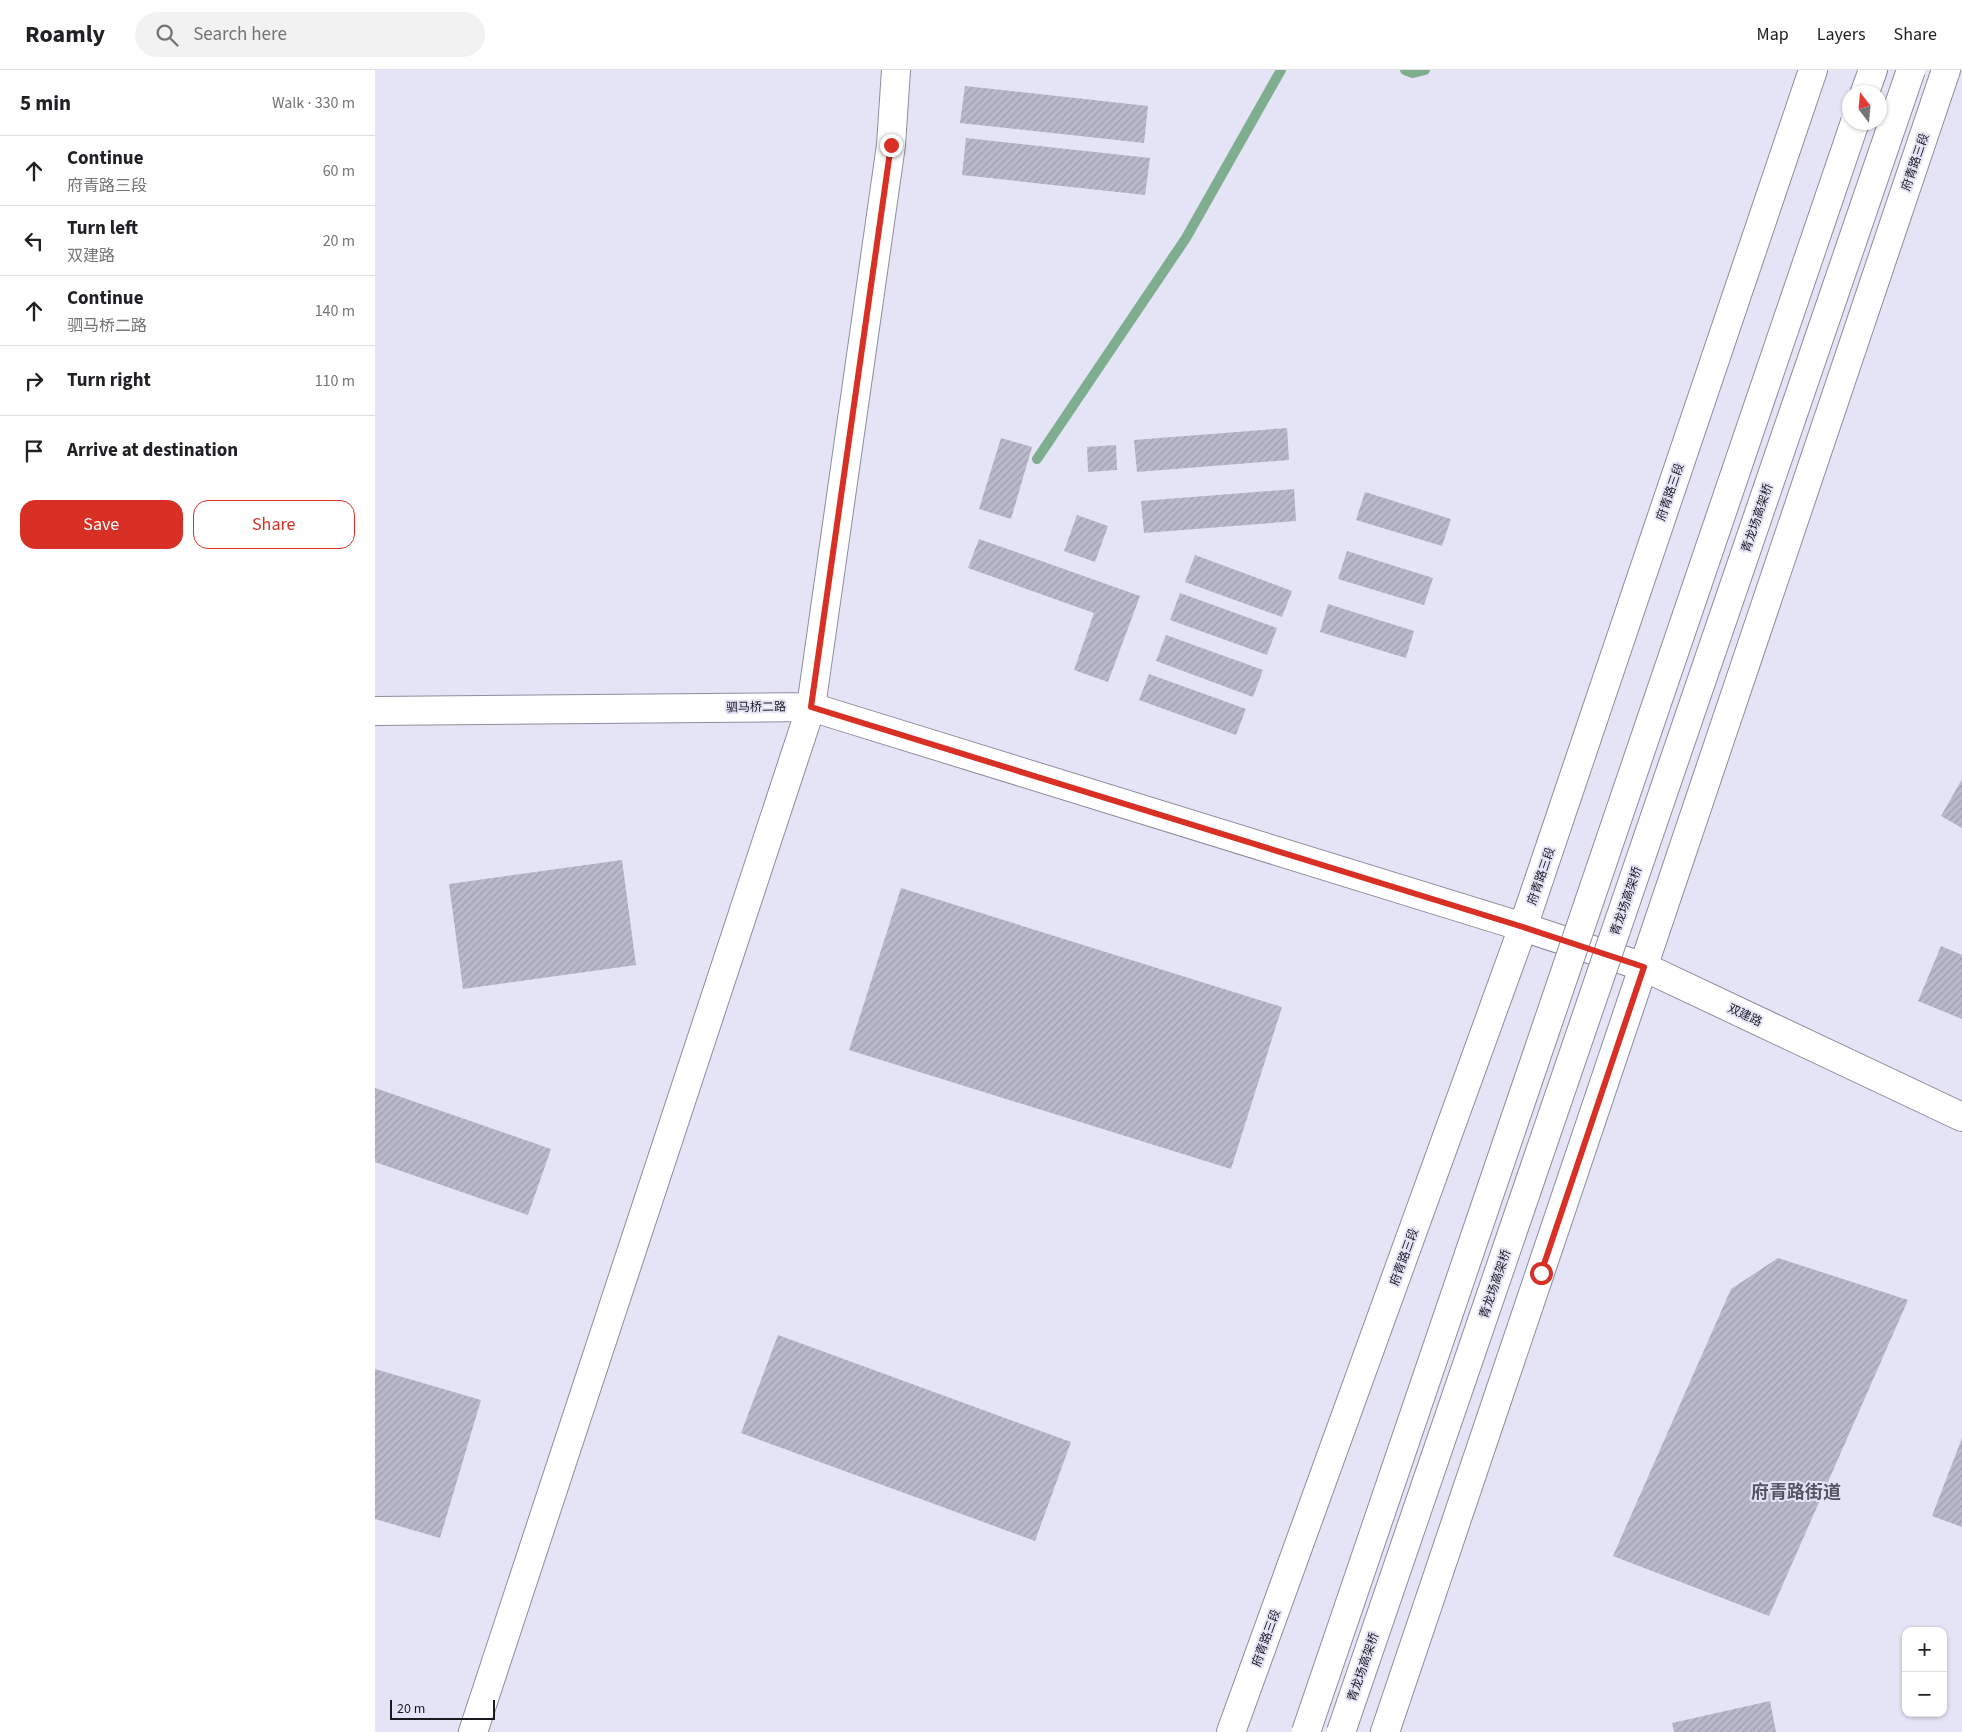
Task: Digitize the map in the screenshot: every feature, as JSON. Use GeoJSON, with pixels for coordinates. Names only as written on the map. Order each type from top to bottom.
{"type":"FeatureCollection","features":[{"type":"Feature","properties":{"kind":"main road"},"geometry":{"type":"LineString","coordinates":[[473,1732],[811,707],[891,145],[896,70]]}},
{"type":"Feature","properties":{"kind":"main road","name":"府青路三段"},"geometry":{"type":"LineString","coordinates":[[1231,1732],[1523,927],[1813,70]]}},
{"type":"Feature","properties":{"kind":"main road"},"geometry":{"type":"LineString","coordinates":[[1868,85],[1873,70]]}},
{"type":"Feature","properties":{"kind":"main road","name":"青龙场高架桥"},"geometry":{"type":"LineString","coordinates":[[1341,1732],[1911,70]]}},
{"type":"Feature","properties":{"kind":"main road","name":"府青路三段"},"geometry":{"type":"LineString","coordinates":[[1385,1732],[1946,70]]}},
{"type":"Feature","properties":{"kind":"main road"},"geometry":{"type":"LineString","coordinates":[[1306,1732],[1852,130]]}},
{"type":"Feature","properties":{"kind":"main road","name":"驷马桥二路"},"geometry":{"type":"LineString","coordinates":[[375,711],[811,707],[1523,927]]}},
{"type":"Feature","properties":{"kind":"main road","name":"双建路"},"geometry":{"type":"LineString","coordinates":[[1523,927],[1644,967],[1962,1117]]}},
{"type":"Feature","properties":{"kind":"building"},"geometry":{"type":"Polygon","coordinates":[[[965,86],[1148,106],[1144,143],[960,123],[965,86]]]}},
{"type":"Feature","properties":{"kind":"building"},"geometry":{"type":"Polygon","coordinates":[[[966,138],[1150,158],[1145,195],[962,175],[966,138]]]}},
{"type":"Feature","properties":{"kind":"building"},"geometry":{"type":"Polygon","coordinates":[[[1287,428],[1289,460],[1137,472],[1134,440],[1287,428]]]}},
{"type":"Feature","properties":{"kind":"building"},"geometry":{"type":"Polygon","coordinates":[[[1001,438],[1032,447],[1011,519],[979,509],[1001,438]]]}},
{"type":"Feature","properties":{"kind":"building"},"geometry":{"type":"Polygon","coordinates":[[[1116,445],[1117,470],[1088,472],[1087,447],[1116,445]]]}},
{"type":"Feature","properties":{"kind":"building"},"geometry":{"type":"Polygon","coordinates":[[[1294,489],[1296,521],[1144,533],[1141,501],[1294,489]]]}},
{"type":"Feature","properties":{"kind":"building"},"geometry":{"type":"Polygon","coordinates":[[[1365,492],[1451,519],[1442,546],[1356,520],[1365,492]]]}},
{"type":"Feature","properties":{"kind":"building"},"geometry":{"type":"Polygon","coordinates":[[[1077,515],[1108,526],[1095,562],[1064,551],[1077,515]]]}},
{"type":"Feature","properties":{"kind":"building"},"geometry":{"type":"Polygon","coordinates":[[[979,539],[1140,596],[1108,682],[1074,670],[1094,613],[968,568],[979,539]]]}},
{"type":"Feature","properties":{"kind":"building"},"geometry":{"type":"Polygon","coordinates":[[[1347,551],[1433,578],[1424,605],[1338,579],[1347,551]]]}},
{"type":"Feature","properties":{"kind":"building"},"geometry":{"type":"Polygon","coordinates":[[[1195,555],[1292,591],[1282,617],[1185,582],[1195,555]]]}},
{"type":"Feature","properties":{"kind":"building"},"geometry":{"type":"Polygon","coordinates":[[[1180,593],[1277,628],[1267,655],[1170,620],[1180,593]]]}},
{"type":"Feature","properties":{"kind":"building"},"geometry":{"type":"Polygon","coordinates":[[[1328,604],[1414,631],[1406,658],[1320,632],[1328,604]]]}},
{"type":"Feature","properties":{"kind":"building"},"geometry":{"type":"Polygon","coordinates":[[[1166,635],[1263,670],[1253,697],[1156,661],[1166,635]]]}},
{"type":"Feature","properties":{"kind":"building"},"geometry":{"type":"Polygon","coordinates":[[[1149,674],[1246,709],[1236,735],[1139,700],[1149,674]]]}},
{"type":"Feature","properties":{"kind":"building"},"geometry":{"type":"Polygon","coordinates":[[[1962,779],[1962,828],[1941,816],[1962,779]]]}},
{"type":"Feature","properties":{"kind":"building"},"geometry":{"type":"Polygon","coordinates":[[[622,860],[636,965],[463,989],[449,884],[622,860]]]}},
{"type":"Feature","properties":{"kind":"building"},"geometry":{"type":"Polygon","coordinates":[[[901,888],[1282,1007],[1231,1169],[849,1050],[901,888]]]}},
{"type":"Feature","properties":{"kind":"building"},"geometry":{"type":"Polygon","coordinates":[[[1941,946],[1962,955],[1962,1019],[1918,1001],[1941,946]]]}},
{"type":"Feature","properties":{"kind":"building"},"geometry":{"type":"Polygon","coordinates":[[[375,1088],[551,1149],[528,1215],[375,1162],[375,1088]]]}},
{"type":"Feature","properties":{"kind":"building"},"geometry":{"type":"Polygon","coordinates":[[[1778,1258],[1908,1300],[1769,1616],[1613,1556],[1731,1289],[1778,1258]]]}},
{"type":"Feature","properties":{"kind":"building"},"geometry":{"type":"Polygon","coordinates":[[[778,1335],[1071,1442],[1035,1541],[741,1433],[778,1335]]]}},
{"type":"Feature","properties":{"kind":"building"},"geometry":{"type":"Polygon","coordinates":[[[375,1369],[481,1400],[440,1538],[375,1519],[375,1369]]]}},
{"type":"Feature","properties":{"kind":"building"},"geometry":{"type":"Polygon","coordinates":[[[1962,1438],[1962,1527],[1932,1516],[1962,1438]]]}},
{"type":"Feature","properties":{"kind":"building"},"geometry":{"type":"Polygon","coordinates":[[[1770,1701],[1776,1732],[1674,1732],[1672,1723],[1770,1701]]]}},
{"type":"Feature","properties":{"kind":"waterway"},"geometry":{"type":"LineString","coordinates":[[1037,459],[1186,238],[1281,70]]}},
{"type":"Feature","properties":{"kind":"waterway"},"geometry":{"type":"LineString","coordinates":[[1405,70],[1413,73],[1425,70]]}},
{"type":"Feature","properties":{"kind":"district","name":"府青路街道"},"geometry":{"type":"Point","coordinates":[1796,1492]}},
{"type":"Feature","properties":{"kind":"route"},"geometry":{"type":"LineString","coordinates":[[891,145],[811,707],[1523,927],[1644,967],[1541,1273]]}}]}
